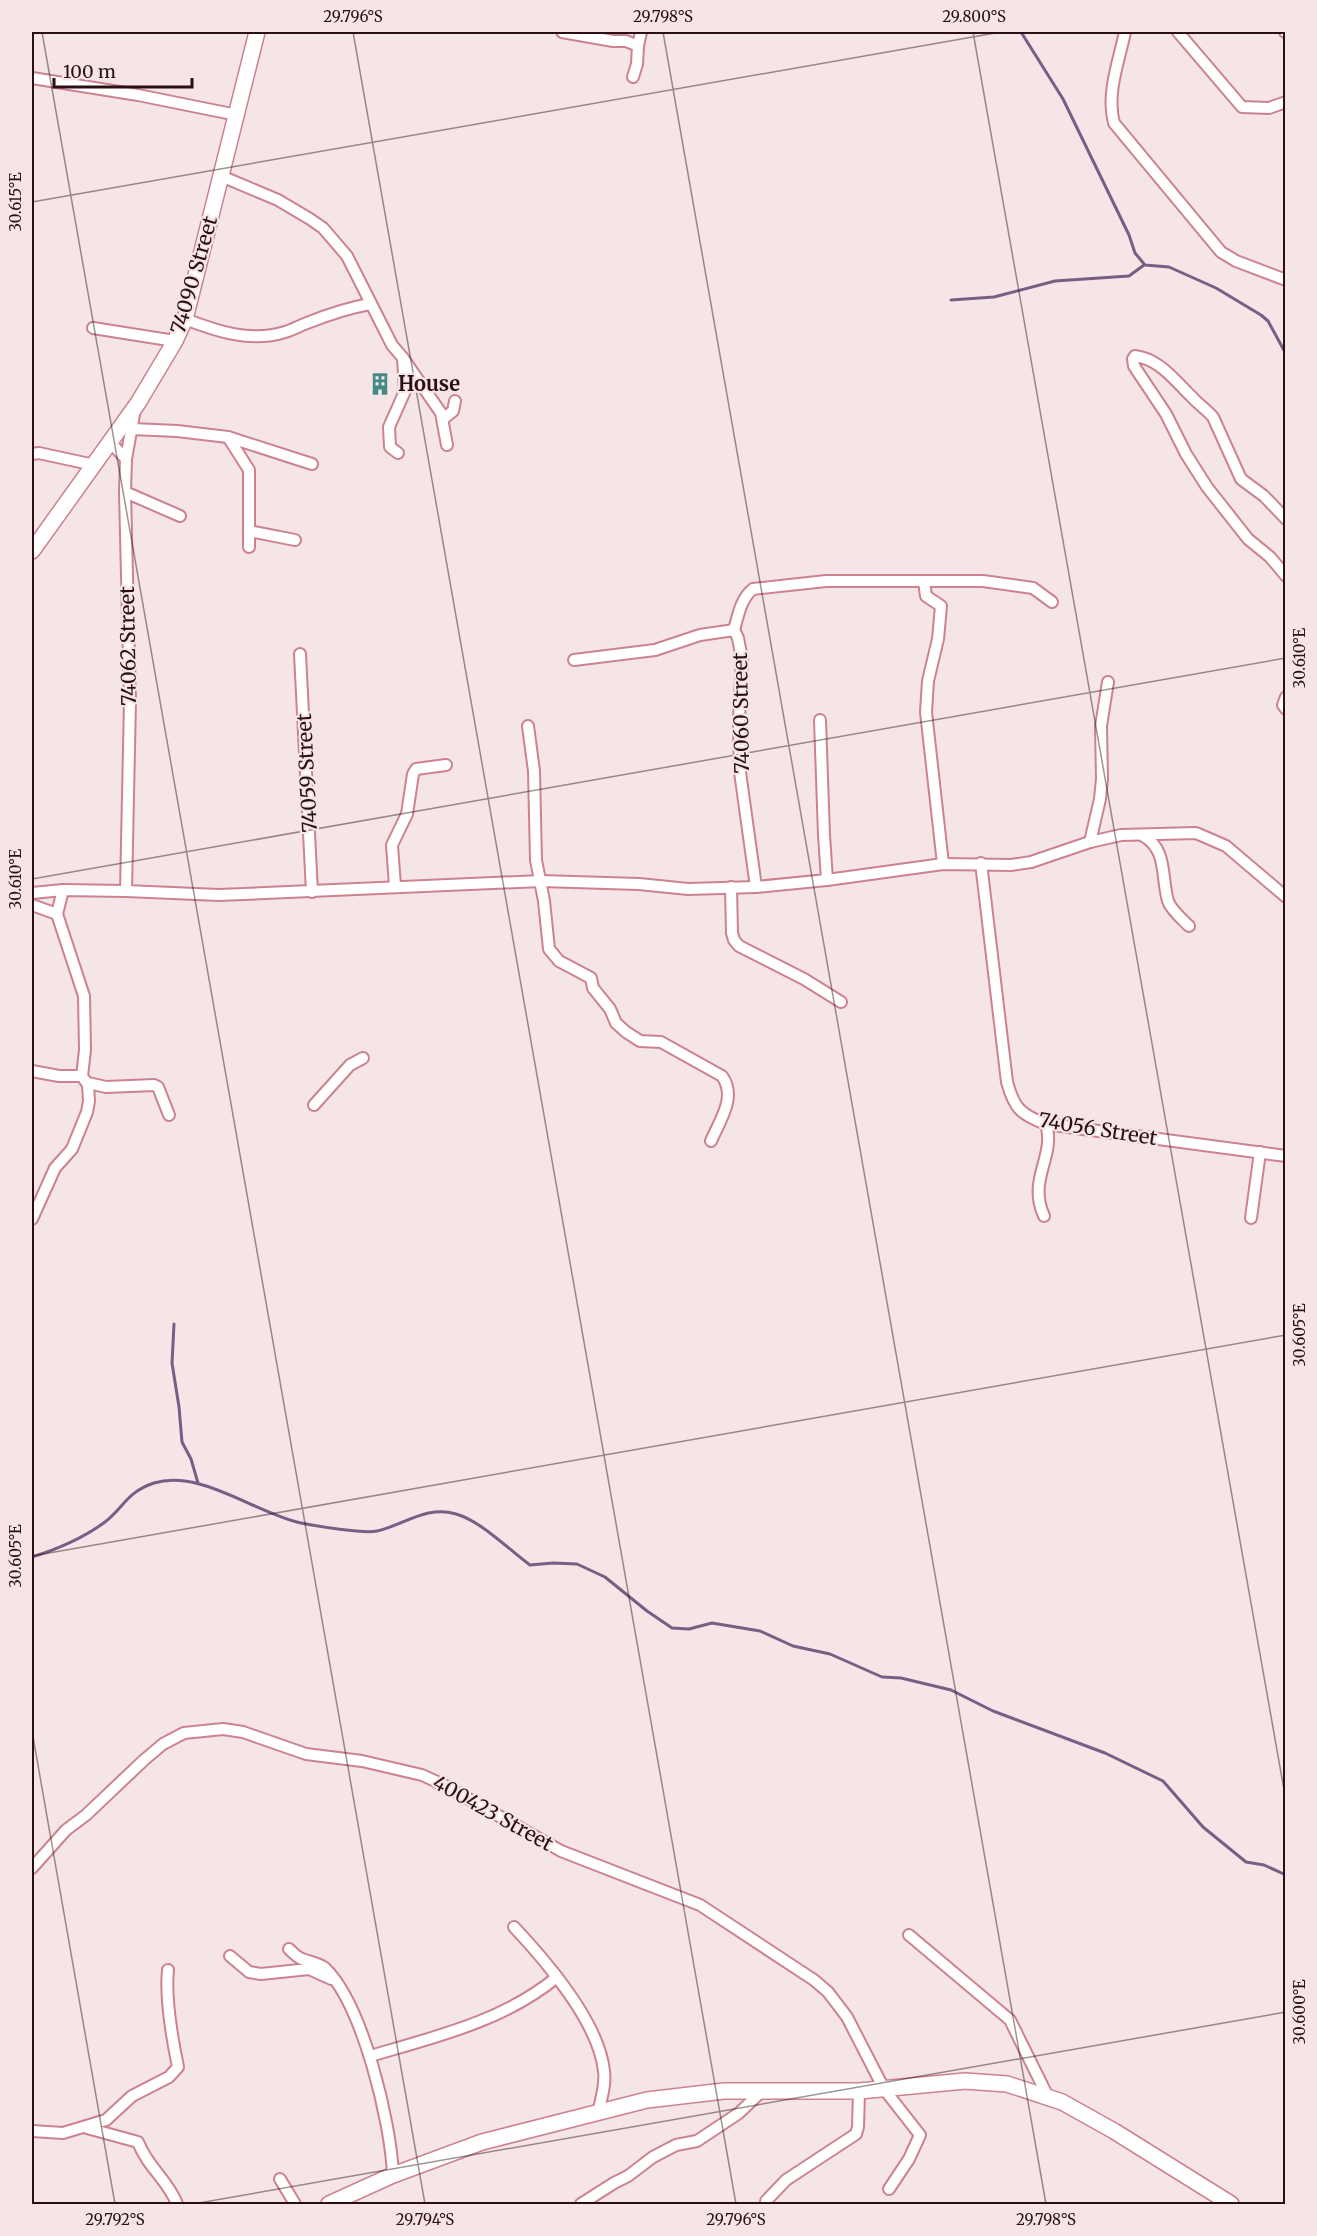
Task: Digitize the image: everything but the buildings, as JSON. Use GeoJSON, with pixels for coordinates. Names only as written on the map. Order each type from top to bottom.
{"type":"FeatureCollection","features":[{"type":"Feature","properties":{"kind":"street","name":"74090 Street"},"geometry":{"type":"LineString","coordinates":[[32,551],[138,403],[175,341],[185,319],[257,32]]}},
{"type":"Feature","properties":{"kind":"street"},"geometry":{"type":"LineString","coordinates":[[562,32],[613,41],[626,41],[638,46]]}},
{"type":"Feature","properties":{"kind":"street"},"geometry":{"type":"LineString","coordinates":[[633,77],[641,32]]}},
{"type":"Feature","properties":{"kind":"street"},"geometry":{"type":"LineString","coordinates":[[1125,32],[1111,99],[1114,123],[1221,252],[1236,261],[1286,280]]}},
{"type":"Feature","properties":{"kind":"street"},"geometry":{"type":"LineString","coordinates":[[1178,32],[1242,107],[1269,108],[1286,102]]}},
{"type":"Feature","properties":{"kind":"street"},"geometry":{"type":"LineString","coordinates":[[32,78],[138,95],[237,115]]}},
{"type":"Feature","properties":{"kind":"street"},"geometry":{"type":"LineString","coordinates":[[221,176],[278,200],[323,228],[347,256],[392,345],[441,413],[447,445]]}},
{"type":"Feature","properties":{"kind":"street"},"geometry":{"type":"LineString","coordinates":[[185,319],[220,332],[249,336],[269,335],[284,333],[327,315],[370,304]]}},
{"type":"Feature","properties":{"kind":"street"},"geometry":{"type":"LineString","coordinates":[[93,328],[175,341]]}},
{"type":"Feature","properties":{"kind":"street"},"geometry":{"type":"LineString","coordinates":[[1286,519],[1264,496],[1241,480],[1213,417],[1173,376],[1142,357],[1135,356],[1134,366],[1166,414],[1206,487],[1248,540],[1270,557],[1286,576]]}},
{"type":"Feature","properties":{"kind":"street"},"geometry":{"type":"LineString","coordinates":[[393,452],[389,427],[405,391],[403,358]]}},
{"type":"Feature","properties":{"kind":"street"},"geometry":{"type":"LineString","coordinates":[[442,419],[453,411],[455,401]]}},
{"type":"Feature","properties":{"kind":"street","name":"74062 Street"},"geometry":{"type":"LineString","coordinates":[[126,891],[130,701],[125,492],[126,459],[134,409],[138,403]]}},
{"type":"Feature","properties":{"kind":"street"},"geometry":{"type":"LineString","coordinates":[[132,429],[228,437],[312,464]]}},
{"type":"Feature","properties":{"kind":"street"},"geometry":{"type":"LineString","coordinates":[[228,437],[249,470],[249,547]]}},
{"type":"Feature","properties":{"kind":"street"},"geometry":{"type":"LineString","coordinates":[[110,442],[126,459]]}},
{"type":"Feature","properties":{"kind":"street"},"geometry":{"type":"LineString","coordinates":[[32,454],[39,453],[94,465]]}},
{"type":"Feature","properties":{"kind":"street"},"geometry":{"type":"LineString","coordinates":[[125,492],[180,516]]}},
{"type":"Feature","properties":{"kind":"street"},"geometry":{"type":"LineString","coordinates":[[249,531],[295,540]]}},
{"type":"Feature","properties":{"kind":"street"},"geometry":{"type":"LineString","coordinates":[[734,630],[742,603],[753,589],[826,581],[983,581],[1018,584],[1034,588],[1052,602]]}},
{"type":"Feature","properties":{"kind":"street"},"geometry":{"type":"LineString","coordinates":[[924,581],[926,596],[941,606],[938,639],[928,681],[926,712],[943,864]]}},
{"type":"Feature","properties":{"kind":"street","name":"74060 Street"},"geometry":{"type":"LineString","coordinates":[[574,660],[655,650],[700,635],[734,630],[742,659],[739,720],[740,772],[756,887]]}},
{"type":"Feature","properties":{"kind":"street","name":"74059 Street"},"geometry":{"type":"LineString","coordinates":[[300,654],[312,892]]}},
{"type":"Feature","properties":{"kind":"street"},"geometry":{"type":"LineString","coordinates":[[1090,842],[1100,799],[1101,726],[1108,682]]}},
{"type":"Feature","properties":{"kind":"street"},"geometry":{"type":"LineString","coordinates":[[1286,697],[1283,705],[1286,709]]}},
{"type":"Feature","properties":{"kind":"street"},"geometry":{"type":"LineString","coordinates":[[820,720],[827,880]]}},
{"type":"Feature","properties":{"kind":"street"},"geometry":{"type":"LineString","coordinates":[[528,726],[534,771],[536,860],[541,881],[549,949],[559,961],[591,978],[593,988],[610,1009],[616,1023],[640,1041],[662,1042],[722,1076],[728,1084],[730,1097],[711,1141]]}},
{"type":"Feature","properties":{"kind":"street"},"geometry":{"type":"LineString","coordinates":[[395,886],[392,844],[407,814],[413,774],[416,769],[446,765]]}},
{"type":"Feature","properties":{"kind":"street"},"geometry":{"type":"LineString","coordinates":[[32,893],[63,890],[219,895],[541,881],[639,884],[688,889],[756,887],[943,864],[981,863],[999,866],[1031,862],[1090,842],[1121,835],[1196,833],[1232,850],[1286,897]]}},
{"type":"Feature","properties":{"kind":"street"},"geometry":{"type":"LineString","coordinates":[[1142,834],[1150,839],[1158,849],[1169,905],[1189,926]]}},
{"type":"Feature","properties":{"kind":"street","name":"74056 Street"},"geometry":{"type":"LineString","coordinates":[[981,863],[1007,1082],[1015,1106],[1032,1119],[1046,1124],[1286,1156]]}},
{"type":"Feature","properties":{"kind":"street"},"geometry":{"type":"LineString","coordinates":[[731,887],[732,933],[739,946],[804,979],[841,1002]]}},
{"type":"Feature","properties":{"kind":"street"},"geometry":{"type":"LineString","coordinates":[[32,1219],[55,1168],[72,1149],[89,1101],[85,1079],[84,996],[57,914],[63,890]]}},
{"type":"Feature","properties":{"kind":"street"},"geometry":{"type":"LineString","coordinates":[[32,905],[57,914]]}},
{"type":"Feature","properties":{"kind":"street"},"geometry":{"type":"LineString","coordinates":[[314,1105],[350,1065],[363,1058]]}},
{"type":"Feature","properties":{"kind":"street"},"geometry":{"type":"LineString","coordinates":[[32,1071],[85,1079],[106,1087],[154,1085],[158,1087],[170,1115]]}},
{"type":"Feature","properties":{"kind":"street"},"geometry":{"type":"LineString","coordinates":[[1044,1216],[1037,1192],[1049,1141],[1046,1124]]}},
{"type":"Feature","properties":{"kind":"street"},"geometry":{"type":"LineString","coordinates":[[1251,1218],[1260,1152]]}},
{"type":"Feature","properties":{"kind":"street","name":"400423 Street"},"geometry":{"type":"LineString","coordinates":[[32,1868],[66,1830],[86,1815],[144,1760],[163,1744],[184,1733],[223,1729],[243,1732],[306,1754],[362,1761],[422,1775],[561,1851],[700,1905],[797,1967],[828,1992],[847,2017],[884,2089],[920,2135],[909,2159],[889,2190]]}},
{"type":"Feature","properties":{"kind":"street"},"geometry":{"type":"LineString","coordinates":[[514,1927],[571,1994],[585,2021],[602,2061],[604,2082],[598,2113]]}},
{"type":"Feature","properties":{"kind":"street"},"geometry":{"type":"LineString","coordinates":[[909,1935],[1010,2020],[1047,2097]]}},
{"type":"Feature","properties":{"kind":"street"},"geometry":{"type":"LineString","coordinates":[[289,1949],[300,1958],[324,1968],[347,2000],[370,2056],[390,2136],[393,2175]]}},
{"type":"Feature","properties":{"kind":"street"},"geometry":{"type":"LineString","coordinates":[[230,1956],[249,1972],[261,1974],[309,1969],[334,1981]]}},
{"type":"Feature","properties":{"kind":"street"},"geometry":{"type":"LineString","coordinates":[[32,2131],[63,2133],[106,2120],[132,2096],[169,2077],[178,2067],[167,2004],[168,1970]]}},
{"type":"Feature","properties":{"kind":"street"},"geometry":{"type":"LineString","coordinates":[[370,2056],[489,2018],[530,1997],[557,1977]]}},
{"type":"Feature","properties":{"kind":"street"},"geometry":{"type":"LineString","coordinates":[[329,2205],[393,2175],[483,2142],[647,2100],[724,2091],[859,2091],[964,2081],[1007,2084],[1062,2102],[1114,2131],[1231,2205]]}},
{"type":"Feature","properties":{"kind":"street"},"geometry":{"type":"LineString","coordinates":[[766,2201],[786,2180],[856,2134],[859,2091]]}},
{"type":"Feature","properties":{"kind":"street"},"geometry":{"type":"LineString","coordinates":[[581,2205],[628,2176],[653,2157],[676,2145],[697,2140],[740,2113],[761,2092]]}},
{"type":"Feature","properties":{"kind":"street"},"geometry":{"type":"LineString","coordinates":[[86,2127],[138,2142],[144,2158],[173,2193],[177,2205]]}},
{"type":"Feature","properties":{"kind":"street"},"geometry":{"type":"LineString","coordinates":[[280,2179],[295,2205]]}},
{"type":"Feature","properties":{"kind":"waterway"},"geometry":{"type":"LineString","coordinates":[[1021,32],[1063,99],[1129,235],[1135,253],[1145,265],[1169,267],[1216,288],[1261,315],[1268,321],[1286,354]]}},
{"type":"Feature","properties":{"kind":"waterway"},"geometry":{"type":"LineString","coordinates":[[951,300],[994,297],[1055,281],[1129,276],[1144,265]]}},
{"type":"Feature","properties":{"kind":"waterway"},"geometry":{"type":"LineString","coordinates":[[174,1324],[172,1363],[182,1442],[191,1459],[198,1483]]}},
{"type":"Feature","properties":{"kind":"waterway"},"geometry":{"type":"LineString","coordinates":[[32,1557],[88,1534],[105,1522],[132,1495],[145,1487],[172,1480],[209,1487],[283,1518],[340,1529],[371,1532],[425,1514],[435,1512],[456,1514],[485,1529],[530,1565],[577,1564],[605,1577],[672,1628],[689,1629],[712,1623],[760,1631],[793,1646],[830,1654],[882,1677],[901,1678],[951,1690],[993,1711],[1105,1753],[1163,1781],[1203,1827],[1246,1862],[1264,1865],[1286,1875]]}},
{"type":"Feature","properties":{"kind":"place","name":"House"},"geometry":{"type":"Point","coordinates":[380,384]}}]}
